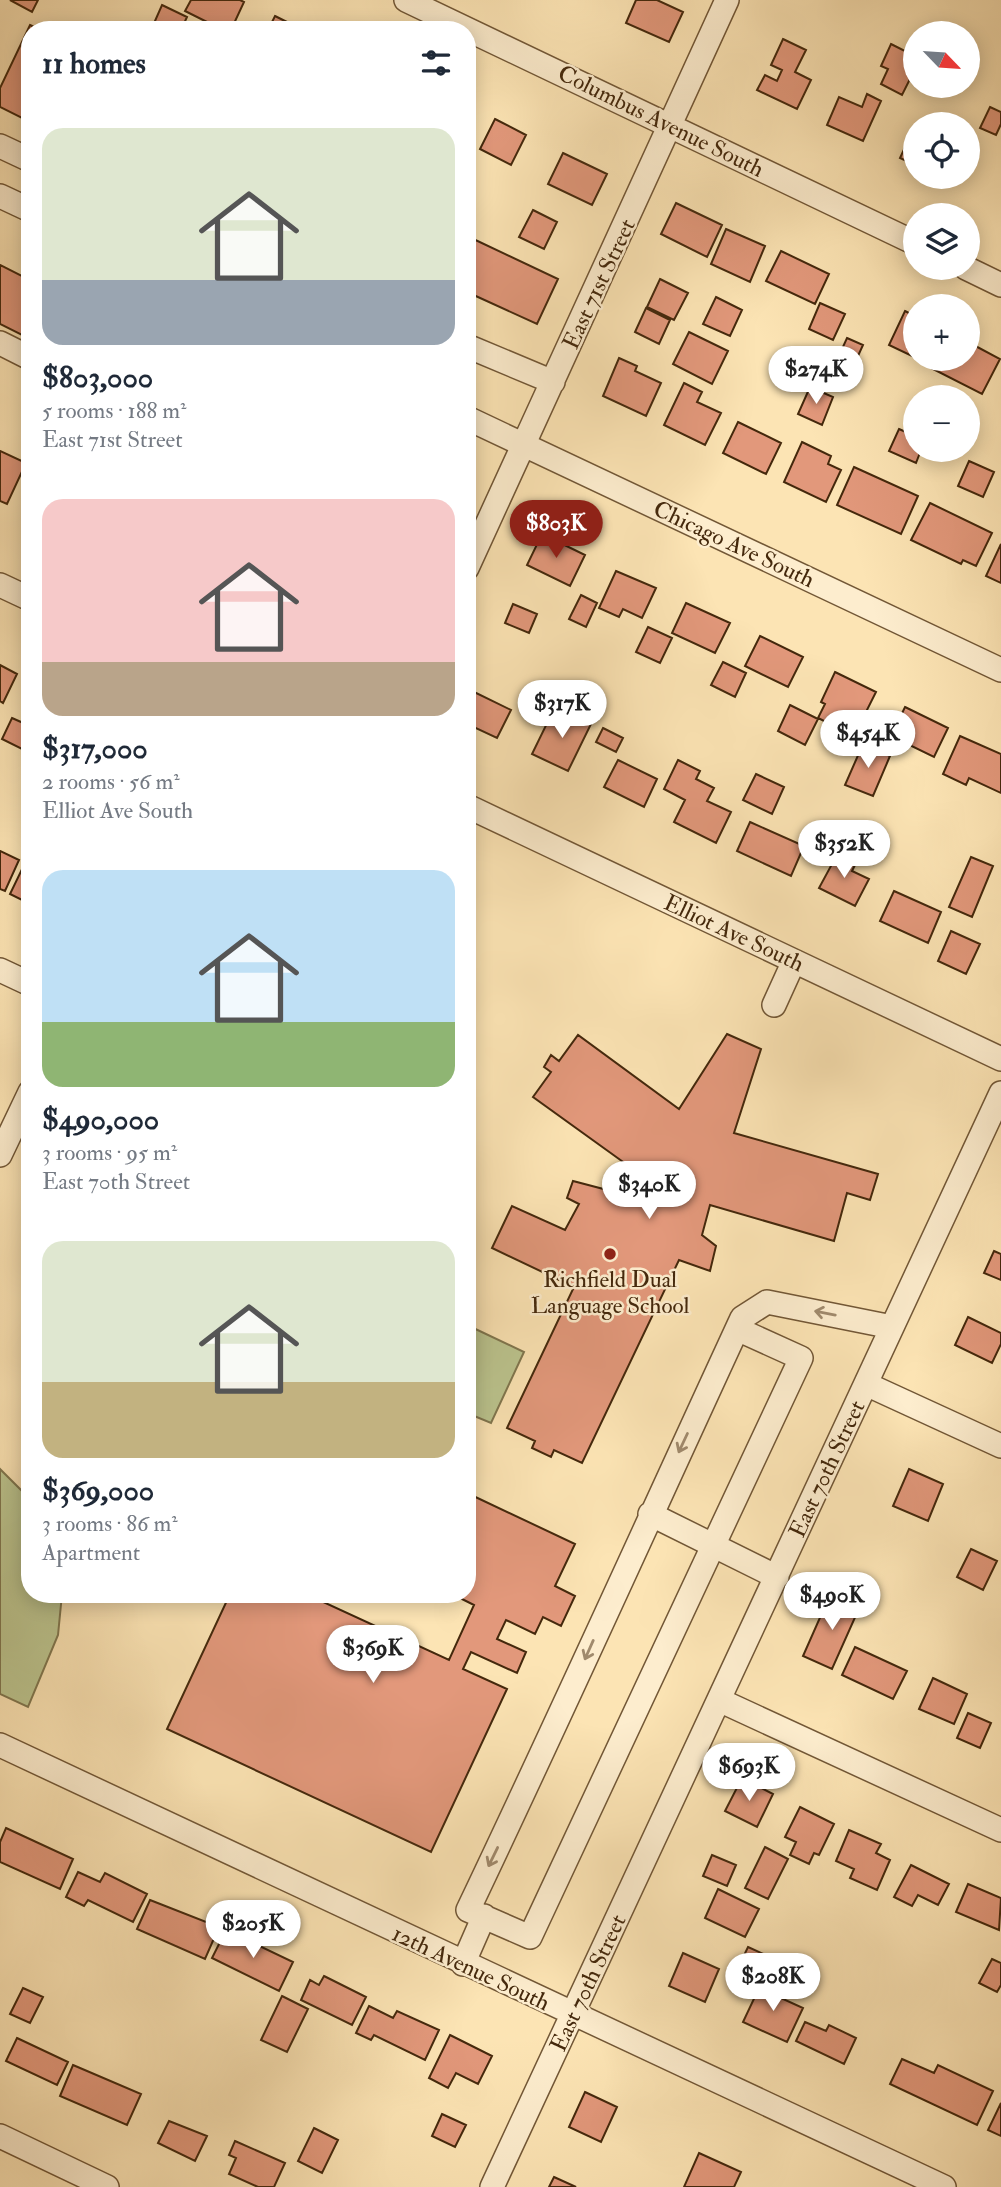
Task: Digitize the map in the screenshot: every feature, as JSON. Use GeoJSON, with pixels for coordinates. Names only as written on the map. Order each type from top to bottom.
{"type":"FeatureCollection","features":[{"type":"Feature","properties":{"kind":"street","name":"Columbus Avenue South"},"geometry":{"type":"LineString","coordinates":[[406,0],[450,21]]}},
{"type":"Feature","properties":{"kind":"street","name":"East 71st Street"},"geometry":{"type":"LineString","coordinates":[[476,549],[672,126],[727,0]]}},
{"type":"Feature","properties":{"kind":"street","name":"Columbus Avenue South"},"geometry":{"type":"LineString","coordinates":[[476,33],[903,237]]}},
{"type":"Feature","properties":{"kind":"street"},"geometry":{"type":"LineString","coordinates":[[0,146],[21,156]]}},
{"type":"Feature","properties":{"kind":"street"},"geometry":{"type":"LineString","coordinates":[[0,196],[21,206]]}},
{"type":"Feature","properties":{"kind":"street"},"geometry":{"type":"LineString","coordinates":[[980,275],[1001,285]]}},
{"type":"Feature","properties":{"kind":"street"},"geometry":{"type":"LineString","coordinates":[[0,344],[21,354]]}},
{"type":"Feature","properties":{"kind":"street"},"geometry":{"type":"LineString","coordinates":[[476,350],[553,382]]}},
{"type":"Feature","properties":{"kind":"street","name":"Chicago Ave South"},"geometry":{"type":"LineString","coordinates":[[476,422],[1001,670]]}},
{"type":"Feature","properties":{"kind":"street"},"geometry":{"type":"LineString","coordinates":[[0,585],[21,595]]}},
{"type":"Feature","properties":{"kind":"street","name":"Elliot Ave South"},"geometry":{"type":"LineString","coordinates":[[476,810],[1001,1059]]}},
{"type":"Feature","properties":{"kind":"street"},"geometry":{"type":"LineString","coordinates":[[774,1005],[794,961]]}},
{"type":"Feature","properties":{"kind":"street"},"geometry":{"type":"LineString","coordinates":[[0,970],[21,980]]}},
{"type":"Feature","properties":{"kind":"street","name":"East 70th Street"},"geometry":{"type":"LineString","coordinates":[[492,2187],[1001,1093]]}},
{"type":"Feature","properties":{"kind":"street"},"geometry":{"type":"LineString","coordinates":[[0,1155],[21,1111]]}},
{"type":"Feature","properties":{"kind":"street"},"geometry":{"type":"LineString","coordinates":[[737,1329],[801,1358],[530,1937],[468,1910],[543,1753],[650,1514],[742,1318],[767,1302],[892,1327]]}},
{"type":"Feature","properties":{"kind":"street"},"geometry":{"type":"LineString","coordinates":[[866,1384],[1001,1446]]}},
{"type":"Feature","properties":{"kind":"street"},"geometry":{"type":"LineString","coordinates":[[650,1514],[777,1577]]}},
{"type":"Feature","properties":{"kind":"street"},"geometry":{"type":"LineString","coordinates":[[719,1700],[1001,1830]]}},
{"type":"Feature","properties":{"kind":"street","name":"12th Avenue South"},"geometry":{"type":"LineString","coordinates":[[0,1745],[944,2187]]}},
{"type":"Feature","properties":{"kind":"street"},"geometry":{"type":"LineString","coordinates":[[463,1964],[484,1916]]}},
{"type":"Feature","properties":{"kind":"street"},"geometry":{"type":"LineString","coordinates":[[0,2136],[107,2187]]}},
{"type":"Feature","properties":{"kind":"green space"},"geometry":{"type":"Polygon","coordinates":[[[476,1329],[524,1352],[491,1423],[476,1417],[476,1329]]]}},
{"type":"Feature","properties":{"kind":"green space"},"geometry":{"type":"Polygon","coordinates":[[[0,1469],[21,1490],[21,1603],[61,1603],[58,1635],[28,1707],[0,1694],[0,1469]]]}},
{"type":"Feature","properties":{"kind":"building"},"geometry":{"type":"Polygon","coordinates":[[[10,0],[38,0],[32,12],[10,0]]]}},
{"type":"Feature","properties":{"kind":"building"},"geometry":{"type":"Polygon","coordinates":[[[191,0],[244,2],[235,21],[205,21],[185,11],[191,0]]]}},
{"type":"Feature","properties":{"kind":"building"},"geometry":{"type":"Polygon","coordinates":[[[636,0],[657,0],[683,12],[669,42],[626,23],[636,0]]]}},
{"type":"Feature","properties":{"kind":"building"},"geometry":{"type":"Polygon","coordinates":[[[162,5],[187,17],[185,21],[155,21],[162,5]]]}},
{"type":"Feature","properties":{"kind":"building"},"geometry":{"type":"Polygon","coordinates":[[[275,16],[285,21],[272,21],[275,16]]]}},
{"type":"Feature","properties":{"kind":"building"},"geometry":{"type":"Polygon","coordinates":[[[783,39],[806,50],[795,72],[811,80],[797,109],[757,90],[765,75],[777,81],[782,70],[771,65],[783,39]]]}},
{"type":"Feature","properties":{"kind":"building"},"geometry":{"type":"Polygon","coordinates":[[[21,44],[21,118],[0,107],[0,88],[21,44]]]}},
{"type":"Feature","properties":{"kind":"building"},"geometry":{"type":"Polygon","coordinates":[[[891,44],[903,50],[902,95],[881,84],[888,69],[881,66],[891,44]]]}},
{"type":"Feature","properties":{"kind":"building"},"geometry":{"type":"Polygon","coordinates":[[[867,94],[881,101],[863,141],[827,125],[839,97],[862,107],[867,94]]]}},
{"type":"Feature","properties":{"kind":"building"},"geometry":{"type":"Polygon","coordinates":[[[990,107],[1001,112],[1001,124],[996,135],[980,128],[990,107]]]}},
{"type":"Feature","properties":{"kind":"building"},"geometry":{"type":"Polygon","coordinates":[[[495,119],[526,135],[511,165],[480,149],[495,119]]]}},
{"type":"Feature","properties":{"kind":"building"},"geometry":{"type":"Polygon","coordinates":[[[563,153],[607,174],[592,205],[548,184],[563,153]]]}},
{"type":"Feature","properties":{"kind":"building"},"geometry":{"type":"Polygon","coordinates":[[[676,203],[722,225],[707,257],[661,234],[676,203]]]}},
{"type":"Feature","properties":{"kind":"building"},"geometry":{"type":"Polygon","coordinates":[[[533,210],[557,222],[544,249],[519,237],[533,210]]]}},
{"type":"Feature","properties":{"kind":"building"},"geometry":{"type":"Polygon","coordinates":[[[726,229],[765,246],[750,282],[711,264],[726,229]]]}},
{"type":"Feature","properties":{"kind":"building"},"geometry":{"type":"Polygon","coordinates":[[[476,240],[558,279],[537,324],[476,296],[476,240]]]}},
{"type":"Feature","properties":{"kind":"building"},"geometry":{"type":"Polygon","coordinates":[[[781,251],[829,274],[815,304],[766,281],[781,251]]]}},
{"type":"Feature","properties":{"kind":"building"},"geometry":{"type":"Polygon","coordinates":[[[0,265],[21,276],[21,334],[0,324],[0,265]]]}},
{"type":"Feature","properties":{"kind":"building"},"geometry":{"type":"Polygon","coordinates":[[[660,279],[688,293],[674,320],[647,307],[660,279]]]}},
{"type":"Feature","properties":{"kind":"building"},"geometry":{"type":"Polygon","coordinates":[[[716,297],[742,310],[730,336],[703,324],[716,297]]]}},
{"type":"Feature","properties":{"kind":"building"},"geometry":{"type":"Polygon","coordinates":[[[820,303],[845,314],[833,340],[809,329],[820,303]]]}},
{"type":"Feature","properties":{"kind":"building"},"geometry":{"type":"Polygon","coordinates":[[[646,308],[670,320],[659,344],[635,332],[646,308]]]}},
{"type":"Feature","properties":{"kind":"building"},"geometry":{"type":"Polygon","coordinates":[[[903,315],[903,352],[889,345],[903,315]]]}},
{"type":"Feature","properties":{"kind":"building"},"geometry":{"type":"Polygon","coordinates":[[[689,332],[728,351],[712,384],[673,364],[689,332]]]}},
{"type":"Feature","properties":{"kind":"building"},"geometry":{"type":"Polygon","coordinates":[[[847,338],[863,345],[853,367],[837,360],[847,338]]]}},
{"type":"Feature","properties":{"kind":"building"},"geometry":{"type":"Polygon","coordinates":[[[980,348],[1000,359],[982,394],[980,385],[964,385],[937,371],[980,371],[980,348]]]}},
{"type":"Feature","properties":{"kind":"building"},"geometry":{"type":"Polygon","coordinates":[[[619,358],[637,366],[635,371],[661,383],[646,416],[603,396],[619,358]]]}},
{"type":"Feature","properties":{"kind":"building"},"geometry":{"type":"Polygon","coordinates":[[[684,383],[702,392],[697,402],[721,413],[705,445],[664,425],[684,383]]]}},
{"type":"Feature","properties":{"kind":"building"},"geometry":{"type":"Polygon","coordinates":[[[810,387],[833,397],[822,425],[798,414],[810,387]]]}},
{"type":"Feature","properties":{"kind":"building"},"geometry":{"type":"Polygon","coordinates":[[[738,422],[781,443],[766,474],[723,453],[738,422]]]}},
{"type":"Feature","properties":{"kind":"building"},"geometry":{"type":"Polygon","coordinates":[[[899,429],[903,431],[903,457],[889,451],[899,429]]]}},
{"type":"Feature","properties":{"kind":"building"},"geometry":{"type":"Polygon","coordinates":[[[802,442],[831,456],[828,464],[841,470],[826,502],[784,482],[802,442]]]}},
{"type":"Feature","properties":{"kind":"building"},"geometry":{"type":"Polygon","coordinates":[[[0,451],[21,461],[21,474],[7,504],[0,501],[0,451]]]}},
{"type":"Feature","properties":{"kind":"building"},"geometry":{"type":"Polygon","coordinates":[[[969,462],[994,472],[983,497],[958,486],[969,462]]]}},
{"type":"Feature","properties":{"kind":"building"},"geometry":{"type":"Polygon","coordinates":[[[854,467],[918,496],[901,534],[837,505],[854,467]]]}},
{"type":"Feature","properties":{"kind":"building"},"geometry":{"type":"Polygon","coordinates":[[[930,503],[992,533],[976,566],[963,560],[961,564],[911,540],[930,503]]]}},
{"type":"Feature","properties":{"kind":"building"},"geometry":{"type":"Polygon","coordinates":[[[542,534],[585,555],[570,586],[527,565],[542,534]]]}},
{"type":"Feature","properties":{"kind":"building"},"geometry":{"type":"Polygon","coordinates":[[[1001,544],[1001,583],[986,576],[1001,544]]]}},
{"type":"Feature","properties":{"kind":"building"},"geometry":{"type":"Polygon","coordinates":[[[616,571],[656,588],[642,618],[623,609],[619,617],[599,608],[616,571]]]}},
{"type":"Feature","properties":{"kind":"building"},"geometry":{"type":"Polygon","coordinates":[[[581,595],[597,603],[586,627],[569,619],[581,595]]]}},
{"type":"Feature","properties":{"kind":"building"},"geometry":{"type":"Polygon","coordinates":[[[686,603],[730,623],[715,653],[672,633],[686,603]]]}},
{"type":"Feature","properties":{"kind":"building"},"geometry":{"type":"Polygon","coordinates":[[[513,604],[537,614],[529,633],[505,623],[513,604]]]}},
{"type":"Feature","properties":{"kind":"building"},"geometry":{"type":"Polygon","coordinates":[[[648,627],[672,638],[660,663],[636,652],[648,627]]]}},
{"type":"Feature","properties":{"kind":"building"},"geometry":{"type":"Polygon","coordinates":[[[760,636],[803,657],[788,687],[745,666],[760,636]]]}},
{"type":"Feature","properties":{"kind":"building"},"geometry":{"type":"Polygon","coordinates":[[[723,662],[746,673],[735,697],[711,685],[723,662]]]}},
{"type":"Feature","properties":{"kind":"building"},"geometry":{"type":"Polygon","coordinates":[[[0,665],[17,674],[3,703],[0,701],[0,665]]]}},
{"type":"Feature","properties":{"kind":"building"},"geometry":{"type":"Polygon","coordinates":[[[835,672],[876,692],[861,722],[843,713],[836,727],[818,718],[825,704],[821,702],[835,672]]]}},
{"type":"Feature","properties":{"kind":"building"},"geometry":{"type":"Polygon","coordinates":[[[534,692],[553,700],[544,723],[524,715],[534,692]]]}},
{"type":"Feature","properties":{"kind":"building"},"geometry":{"type":"Polygon","coordinates":[[[476,693],[511,710],[497,738],[476,728],[476,693]]]}},
{"type":"Feature","properties":{"kind":"building"},"geometry":{"type":"Polygon","coordinates":[[[790,705],[818,719],[805,745],[778,731],[790,705]]]}},
{"type":"Feature","properties":{"kind":"building"},"geometry":{"type":"Polygon","coordinates":[[[905,707],[948,728],[934,757],[891,736],[905,707]]]}},
{"type":"Feature","properties":{"kind":"building"},"geometry":{"type":"Polygon","coordinates":[[[552,713],[566,720],[570,713],[591,724],[568,771],[532,754],[552,713]]]}},
{"type":"Feature","properties":{"kind":"building"},"geometry":{"type":"Polygon","coordinates":[[[12,718],[21,722],[21,748],[2,739],[12,718]]]}},
{"type":"Feature","properties":{"kind":"building"},"geometry":{"type":"Polygon","coordinates":[[[603,728],[623,738],[616,752],[596,742],[603,728]]]}},
{"type":"Feature","properties":{"kind":"building"},"geometry":{"type":"Polygon","coordinates":[[[960,736],[1001,754],[1001,793],[969,778],[966,785],[943,774],[960,736]]]}},
{"type":"Feature","properties":{"kind":"building"},"geometry":{"type":"Polygon","coordinates":[[[863,744],[890,756],[873,796],[845,785],[863,744]]]}},
{"type":"Feature","properties":{"kind":"building"},"geometry":{"type":"Polygon","coordinates":[[[618,760],[657,779],[644,807],[604,787],[618,760]]]}},
{"type":"Feature","properties":{"kind":"building"},"geometry":{"type":"Polygon","coordinates":[[[678,760],[700,771],[696,779],[714,788],[707,801],[731,812],[716,843],[674,822],[685,800],[664,789],[678,760]]]}},
{"type":"Feature","properties":{"kind":"building"},"geometry":{"type":"Polygon","coordinates":[[[756,774],[784,787],[772,814],[743,800],[756,774]]]}},
{"type":"Feature","properties":{"kind":"building"},"geometry":{"type":"Polygon","coordinates":[[[750,822],[804,846],[791,876],[737,851],[750,822]]]}},
{"type":"Feature","properties":{"kind":"building"},"geometry":{"type":"Polygon","coordinates":[[[0,851],[19,860],[5,891],[0,889],[0,851]]]}},
{"type":"Feature","properties":{"kind":"building"},"geometry":{"type":"Polygon","coordinates":[[[839,851],[857,861],[852,871],[869,879],[855,906],[819,888],[839,851]]]}},
{"type":"Feature","properties":{"kind":"building"},"geometry":{"type":"Polygon","coordinates":[[[971,857],[993,866],[972,917],[949,907],[971,857]]]}},
{"type":"Feature","properties":{"kind":"building"},"geometry":{"type":"Polygon","coordinates":[[[21,871],[21,900],[10,894],[21,871]]]}},
{"type":"Feature","properties":{"kind":"building"},"geometry":{"type":"Polygon","coordinates":[[[894,891],[941,912],[928,943],[880,921],[894,891]]]}},
{"type":"Feature","properties":{"kind":"building"},"geometry":{"type":"Polygon","coordinates":[[[951,931],[980,944],[966,974],[938,961],[951,931]]]}},
{"type":"Feature","properties":{"kind":"building","name":"Richfield Dual Language School"},"geometry":{"type":"Polygon","coordinates":[[[727,1034],[761,1049],[734,1133],[878,1174],[870,1200],[847,1193],[834,1241],[710,1205],[702,1235],[716,1246],[710,1271],[679,1260],[582,1463],[554,1450],[551,1457],[532,1448],[535,1441],[507,1428],[574,1287],[492,1248],[512,1206],[565,1230],[579,1204],[567,1198],[573,1181],[634,1197],[644,1177],[533,1097],[551,1072],[544,1067],[551,1055],[559,1061],[578,1035],[679,1109],[727,1034]]]}},
{"type":"Feature","properties":{"kind":"building"},"geometry":{"type":"Polygon","coordinates":[[[994,1251],[1001,1254],[1001,1280],[984,1273],[994,1251]]]}},
{"type":"Feature","properties":{"kind":"building"},"geometry":{"type":"Polygon","coordinates":[[[968,1317],[1001,1333],[1001,1344],[992,1363],[955,1345],[968,1317]]]}},
{"type":"Feature","properties":{"kind":"building"},"geometry":{"type":"Polygon","coordinates":[[[909,1469],[943,1484],[928,1521],[893,1506],[909,1469]]]}},
{"type":"Feature","properties":{"kind":"building"},"geometry":{"type":"Polygon","coordinates":[[[476,1497],[575,1544],[555,1586],[575,1596],[561,1626],[543,1617],[535,1634],[506,1620],[497,1639],[526,1652],[517,1673],[471,1652],[463,1669],[507,1689],[431,1852],[167,1729],[226,1603],[326,1603],[449,1660],[474,1605],[470,1603],[476,1603],[476,1497]]]}},
{"type":"Feature","properties":{"kind":"building"},"geometry":{"type":"Polygon","coordinates":[[[971,1549],[997,1561],[983,1590],[957,1577],[971,1549]]]}},
{"type":"Feature","properties":{"kind":"building"},"geometry":{"type":"Polygon","coordinates":[[[839,1593],[861,1604],[832,1669],[803,1656],[822,1613],[829,1616],[839,1593]]]}},
{"type":"Feature","properties":{"kind":"building"},"geometry":{"type":"Polygon","coordinates":[[[855,1647],[907,1671],[893,1699],[842,1675],[855,1647]]]}},
{"type":"Feature","properties":{"kind":"building"},"geometry":{"type":"Polygon","coordinates":[[[933,1678],[967,1694],[954,1724],[919,1709],[933,1678]]]}},
{"type":"Feature","properties":{"kind":"building"},"geometry":{"type":"Polygon","coordinates":[[[968,1713],[991,1723],[980,1748],[957,1738],[968,1713]]]}},
{"type":"Feature","properties":{"kind":"building"},"geometry":{"type":"Polygon","coordinates":[[[742,1778],[773,1794],[757,1827],[725,1811],[742,1778]]]}},
{"type":"Feature","properties":{"kind":"building"},"geometry":{"type":"Polygon","coordinates":[[[800,1807],[834,1824],[819,1855],[814,1853],[809,1864],[790,1855],[796,1842],[785,1837],[800,1807]]]}},
{"type":"Feature","properties":{"kind":"building"},"geometry":{"type":"Polygon","coordinates":[[[6,1828],[73,1859],[60,1889],[0,1862],[0,1842],[6,1828]]]}},
{"type":"Feature","properties":{"kind":"building"},"geometry":{"type":"Polygon","coordinates":[[[849,1830],[881,1844],[876,1853],[890,1860],[877,1890],[850,1878],[854,1869],[836,1861],[849,1830]]]}},
{"type":"Feature","properties":{"kind":"building"},"geometry":{"type":"Polygon","coordinates":[[[765,1847],[788,1859],[768,1899],[745,1888],[765,1847]]]}},
{"type":"Feature","properties":{"kind":"building"},"geometry":{"type":"Polygon","coordinates":[[[712,1855],[736,1865],[727,1886],[703,1876],[712,1855]]]}},
{"type":"Feature","properties":{"kind":"building"},"geometry":{"type":"Polygon","coordinates":[[[911,1865],[949,1884],[938,1905],[918,1895],[912,1906],[894,1897],[911,1865]]]}},
{"type":"Feature","properties":{"kind":"building"},"geometry":{"type":"Polygon","coordinates":[[[78,1872],[100,1882],[105,1873],[147,1894],[133,1922],[88,1900],[84,1906],[66,1897],[78,1872]]]}},
{"type":"Feature","properties":{"kind":"building"},"geometry":{"type":"Polygon","coordinates":[[[968,1884],[1001,1898],[999,1930],[956,1912],[968,1884]]]}},
{"type":"Feature","properties":{"kind":"building"},"geometry":{"type":"Polygon","coordinates":[[[718,1889],[759,1909],[745,1937],[705,1918],[718,1889]]]}},
{"type":"Feature","properties":{"kind":"building"},"geometry":{"type":"Polygon","coordinates":[[[150,1900],[219,1927],[205,1959],[137,1929],[150,1900]]]}},
{"type":"Feature","properties":{"kind":"building"},"geometry":{"type":"Polygon","coordinates":[[[226,1930],[293,1962],[279,1991],[212,1958],[226,1930]]]}},
{"type":"Feature","properties":{"kind":"building"},"geometry":{"type":"Polygon","coordinates":[[[748,1947],[770,1957],[759,1983],[736,1972],[748,1947]]]}},
{"type":"Feature","properties":{"kind":"building"},"geometry":{"type":"Polygon","coordinates":[[[683,1953],[719,1969],[705,2002],[669,1986],[683,1953]]]}},
{"type":"Feature","properties":{"kind":"building"},"geometry":{"type":"Polygon","coordinates":[[[992,1959],[1001,1963],[1001,1985],[997,1992],[979,1983],[992,1959]]]}},
{"type":"Feature","properties":{"kind":"building"},"geometry":{"type":"Polygon","coordinates":[[[324,1976],[366,1997],[352,2025],[301,2000],[310,1980],[319,1985],[324,1976]]]}},
{"type":"Feature","properties":{"kind":"building"},"geometry":{"type":"Polygon","coordinates":[[[772,1982],[787,1989],[783,1999],[803,2008],[787,2042],[743,2022],[759,1988],[767,1992],[772,1982]]]}},
{"type":"Feature","properties":{"kind":"building"},"geometry":{"type":"Polygon","coordinates":[[[23,1988],[43,1997],[30,2023],[10,2014],[23,1988]]]}},
{"type":"Feature","properties":{"kind":"building"},"geometry":{"type":"Polygon","coordinates":[[[282,1996],[308,2009],[287,2052],[261,2040],[282,1996]]]}},
{"type":"Feature","properties":{"kind":"building"},"geometry":{"type":"Polygon","coordinates":[[[369,2006],[393,2018],[397,2011],[439,2030],[425,2060],[374,2035],[371,2040],[356,2033],[369,2006]]]}},
{"type":"Feature","properties":{"kind":"building"},"geometry":{"type":"Polygon","coordinates":[[[805,2022],[826,2031],[829,2025],[856,2038],[844,2064],[796,2041],[805,2022]]]}},
{"type":"Feature","properties":{"kind":"building"},"geometry":{"type":"Polygon","coordinates":[[[450,2035],[492,2056],[478,2084],[456,2073],[448,2088],[429,2078],[450,2035]]]}},
{"type":"Feature","properties":{"kind":"building"},"geometry":{"type":"Polygon","coordinates":[[[17,2038],[68,2062],[57,2085],[6,2061],[17,2038]]]}},
{"type":"Feature","properties":{"kind":"building"},"geometry":{"type":"Polygon","coordinates":[[[902,2059],[934,2073],[938,2065],[993,2091],[977,2125],[890,2084],[902,2059]]]}},
{"type":"Feature","properties":{"kind":"building"},"geometry":{"type":"Polygon","coordinates":[[[73,2065],[141,2094],[127,2125],[60,2096],[73,2065]]]}},
{"type":"Feature","properties":{"kind":"building"},"geometry":{"type":"Polygon","coordinates":[[[585,2092],[617,2107],[601,2142],[569,2127],[585,2092]]]}},
{"type":"Feature","properties":{"kind":"building"},"geometry":{"type":"Polygon","coordinates":[[[1001,2103],[1001,2136],[988,2130],[1001,2103]]]}},
{"type":"Feature","properties":{"kind":"building"},"geometry":{"type":"Polygon","coordinates":[[[442,2114],[466,2125],[455,2147],[432,2136],[442,2114]]]}},
{"type":"Feature","properties":{"kind":"building"},"geometry":{"type":"Polygon","coordinates":[[[169,2121],[207,2136],[195,2161],[158,2143],[169,2121]]]}},
{"type":"Feature","properties":{"kind":"building"},"geometry":{"type":"Polygon","coordinates":[[[314,2128],[338,2140],[322,2173],[298,2161],[314,2128]]]}},
{"type":"Feature","properties":{"kind":"building"},"geometry":{"type":"Polygon","coordinates":[[[235,2141],[285,2163],[274,2187],[258,2187],[229,2174],[236,2158],[229,2155],[235,2141]]]}},
{"type":"Feature","properties":{"kind":"building"},"geometry":{"type":"Polygon","coordinates":[[[699,2153],[741,2172],[734,2187],[684,2187],[699,2153]]]}},
{"type":"Feature","properties":{"kind":"building"},"geometry":{"type":"Polygon","coordinates":[[[554,2177],[576,2187],[549,2187],[554,2177]]]}},
{"type":"Feature","properties":{"kind":"place","name":"Richfield Dual Language School"},"geometry":{"type":"Point","coordinates":[610,1254]}}]}
